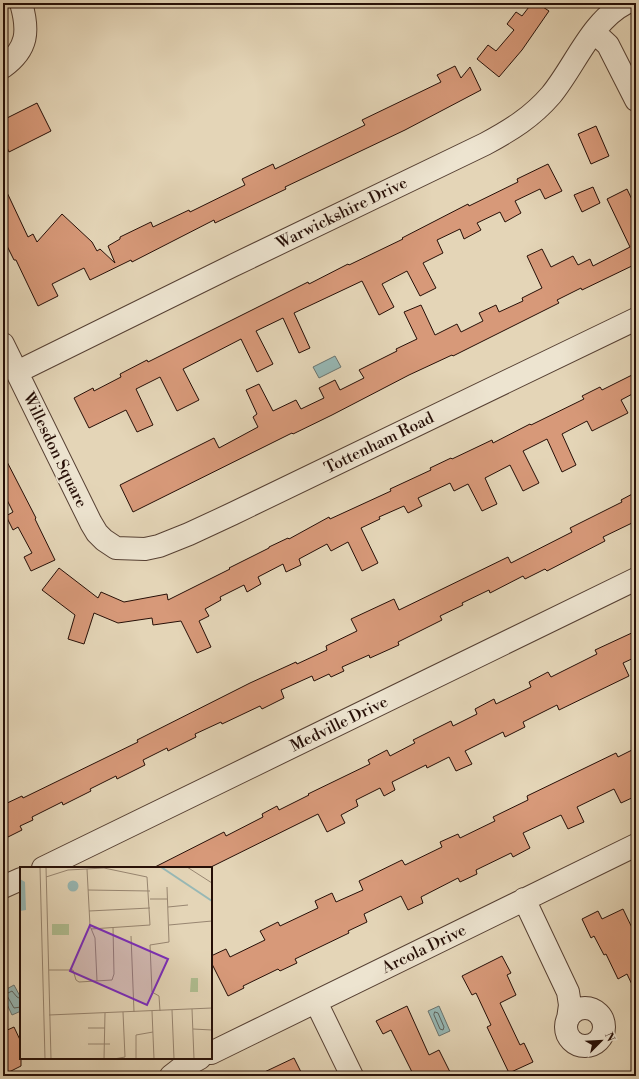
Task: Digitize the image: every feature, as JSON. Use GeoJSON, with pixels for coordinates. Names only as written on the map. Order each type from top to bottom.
{"type":"FeatureCollection","features":[{"type":"Feature","properties":{"kind":"street"},"geometry":{"type":"LineString","coordinates":[[3,67],[17,54],[23,43],[26,32],[26,20],[21,3]]}},
{"type":"Feature","properties":{"kind":"street","name":"Warwickshire Drive"},"geometry":{"type":"LineString","coordinates":[[17,372],[511,130],[531,116],[552,94],[594,32],[609,15],[626,3]]}},
{"type":"Feature","properties":{"kind":"street"},"geometry":{"type":"LineString","coordinates":[[594,32],[608,45],[636,100]]}},
{"type":"Feature","properties":{"kind":"street","name":"Tottenham Road"},"geometry":{"type":"LineString","coordinates":[[116,548],[145,549],[159,546],[189,534],[636,319]]}},
{"type":"Feature","properties":{"kind":"street","name":"Willesdon Square"},"geometry":{"type":"LineString","coordinates":[[3,344],[91,523],[97,533],[116,548]]}},
{"type":"Feature","properties":{"kind":"street","name":"Medville Drive"},"geometry":{"type":"LineString","coordinates":[[45,867],[636,579]]}},
{"type":"Feature","properties":{"kind":"street","name":"Arcola Drive"},"geometry":{"type":"LineString","coordinates":[[212,1053],[636,845]]}},
{"type":"Feature","properties":{"kind":"street"},"geometry":{"type":"LineString","coordinates":[[3,887],[20,879]]}},
{"type":"Feature","properties":{"kind":"street"},"geometry":{"type":"LineString","coordinates":[[524,900],[568,992],[570,1005],[566,1025],[569,1038],[580,1045],[592,1045],[604,1032],[603,1019],[600,1014],[577,1001],[568,992]]}},
{"type":"Feature","properties":{"kind":"street"},"geometry":{"type":"LineString","coordinates":[[316,1002],[352,1076]]}},
{"type":"Feature","properties":{"kind":"street"},"geometry":{"type":"LineString","coordinates":[[568,1019],[577,1010],[589,1008]]}},
{"type":"Feature","properties":{"kind":"street"},"geometry":{"type":"LineString","coordinates":[[171,1076],[198,1059]]}},
{"type":"Feature","properties":{"kind":"water"},"geometry":{"type":"Polygon","coordinates":[[[335,356],[341,367],[319,378],[313,367],[335,356]]]}},
{"type":"Feature","properties":{"kind":"water"},"geometry":{"type":"Polygon","coordinates":[[[14,985],[20,996],[20,1011],[12,1015],[3,996],[3,991],[14,985]]]}},
{"type":"Feature","properties":{"kind":"water"},"geometry":{"type":"Polygon","coordinates":[[[439,1006],[450,1031],[439,1036],[428,1011],[439,1006]]]}},
{"type":"Feature","properties":{"kind":"building"},"geometry":{"type":"Polygon","coordinates":[[[532,3],[537,3],[549,11],[522,50],[499,77],[477,59],[488,45],[496,51],[514,30],[507,24],[516,12],[522,16],[532,3]]]}},
{"type":"Feature","properties":{"kind":"building"},"geometry":{"type":"Polygon","coordinates":[[[455,66],[461,78],[470,67],[481,90],[405,130],[285,187],[286,189],[215,223],[214,220],[132,262],[131,260],[90,280],[84,268],[52,284],[58,296],[38,306],[16,260],[14,260],[3,238],[3,184],[28,237],[33,234],[37,242],[62,214],[92,242],[97,251],[100,249],[115,263],[108,246],[120,239],[120,237],[151,222],[153,227],[189,210],[190,212],[245,185],[242,179],[273,164],[275,169],[365,125],[362,120],[441,82],[437,75],[455,66]]]}},
{"type":"Feature","properties":{"kind":"building"},"geometry":{"type":"Polygon","coordinates":[[[37,103],[51,131],[9,152],[3,139],[3,120],[37,103]]]}},
{"type":"Feature","properties":{"kind":"building"},"geometry":{"type":"Polygon","coordinates":[[[596,126],[609,156],[591,164],[578,134],[596,126]]]}},
{"type":"Feature","properties":{"kind":"building"},"geometry":{"type":"Polygon","coordinates":[[[548,164],[562,191],[545,199],[540,189],[515,201],[521,213],[505,222],[500,212],[477,223],[481,230],[464,239],[460,229],[437,240],[443,253],[423,263],[436,288],[420,296],[407,271],[382,284],[394,307],[379,315],[362,281],[294,313],[310,348],[299,353],[283,318],[256,331],[273,364],[257,372],[241,339],[183,369],[199,400],[177,411],[160,377],[136,389],[153,425],[137,432],[126,410],[89,428],[74,398],[93,388],[94,391],[121,377],[120,374],[147,360],[148,362],[308,282],[309,284],[403,239],[402,238],[468,204],[469,206],[518,182],[517,179],[548,164]]]}},
{"type":"Feature","properties":{"kind":"building"},"geometry":{"type":"Polygon","coordinates":[[[593,187],[600,203],[582,212],[574,195],[593,187]]]}},
{"type":"Feature","properties":{"kind":"building"},"geometry":{"type":"Polygon","coordinates":[[[627,189],[636,208],[636,264],[582,290],[581,288],[557,300],[559,303],[453,356],[452,355],[409,375],[332,415],[293,434],[292,433],[133,512],[120,485],[214,438],[219,448],[258,427],[253,417],[257,414],[246,390],[259,384],[273,411],[296,400],[301,409],[324,398],[319,388],[335,380],[340,390],[364,378],[359,370],[417,339],[404,312],[421,305],[435,335],[457,324],[461,332],[483,321],[479,313],[496,305],[499,312],[523,301],[522,298],[542,288],[527,256],[542,249],[551,267],[573,256],[578,265],[590,259],[593,266],[630,247],[607,199],[627,189]]]}},
{"type":"Feature","properties":{"kind":"building"},"geometry":{"type":"Polygon","coordinates":[[[636,373],[636,392],[621,400],[628,413],[592,431],[587,421],[562,434],[576,465],[562,472],[547,439],[523,451],[539,483],[523,491],[510,465],[485,478],[497,504],[482,511],[468,484],[454,491],[450,483],[418,498],[422,506],[408,513],[404,506],[379,517],[380,519],[361,528],[378,563],[362,571],[348,542],[331,551],[327,544],[299,559],[301,565],[286,572],[283,564],[258,577],[261,584],[247,592],[244,585],[220,597],[221,600],[205,609],[209,616],[199,621],[211,647],[197,653],[181,621],[153,625],[152,618],[118,623],[94,613],[84,644],[68,639],[75,615],[42,590],[59,568],[98,598],[101,592],[124,602],[167,594],[168,600],[230,569],[229,568],[269,547],[288,538],[289,539],[329,517],[330,519],[391,491],[390,489],[431,470],[430,468],[492,440],[493,443],[584,399],[582,396],[600,387],[602,390],[636,373]]]}},
{"type":"Feature","properties":{"kind":"building"},"geometry":{"type":"Polygon","coordinates":[[[3,454],[36,518],[35,519],[55,560],[31,571],[24,557],[32,553],[18,527],[13,530],[6,516],[13,512],[3,492],[3,454]]]}},
{"type":"Feature","properties":{"kind":"building"},"geometry":{"type":"Polygon","coordinates":[[[636,492],[636,532],[632,523],[603,537],[605,541],[547,571],[545,569],[525,579],[523,576],[490,593],[489,590],[462,603],[463,605],[440,616],[442,620],[398,642],[399,645],[370,658],[369,655],[342,667],[344,671],[331,677],[329,674],[314,681],[312,676],[281,690],[284,698],[262,709],[260,706],[222,724],[221,722],[195,734],[196,737],[168,751],[167,748],[143,760],[145,765],[117,779],[116,776],[63,805],[62,802],[32,817],[33,820],[20,826],[22,830],[8,837],[3,827],[3,805],[22,796],[23,798],[138,742],[137,740],[250,683],[327,650],[326,646],[357,631],[351,619],[394,599],[399,610],[508,557],[511,563],[572,532],[570,528],[622,502],[621,500],[636,492]]]}},
{"type":"Feature","properties":{"kind":"building"},"geometry":{"type":"Polygon","coordinates":[[[636,631],[636,657],[623,663],[629,676],[559,710],[557,705],[523,722],[525,727],[505,737],[503,732],[465,751],[472,764],[456,771],[449,757],[427,768],[426,765],[392,782],[395,790],[384,796],[380,788],[356,800],[358,806],[341,815],[345,823],[327,832],[318,814],[211,867],[155,867],[224,832],[226,836],[263,817],[262,814],[277,806],[279,810],[309,795],[308,794],[370,764],[368,760],[387,750],[390,756],[415,743],[413,740],[451,721],[453,726],[477,714],[475,709],[494,699],[496,704],[531,687],[529,682],[548,672],[551,677],[597,654],[595,650],[636,631]]]}},
{"type":"Feature","properties":{"kind":"building"},"geometry":{"type":"Polygon","coordinates":[[[636,748],[636,796],[621,803],[614,789],[577,807],[584,822],[568,829],[561,815],[523,833],[530,848],[513,857],[511,853],[476,870],[477,874],[460,882],[458,878],[421,897],[423,903],[408,910],[401,896],[364,914],[367,922],[348,931],[349,933],[295,959],[297,963],[280,971],[278,969],[243,986],[244,988],[228,996],[212,964],[212,956],[226,949],[230,957],[265,940],[260,931],[278,922],[280,926],[318,908],[315,901],[332,893],[336,902],[363,890],[359,881],[402,860],[405,865],[442,847],[440,842],[458,834],[460,838],[495,821],[493,817],[528,800],[527,796],[616,753],[618,757],[636,748]]]}},
{"type":"Feature","properties":{"kind":"building"},"geometry":{"type":"Polygon","coordinates":[[[623,909],[636,936],[636,993],[627,974],[618,979],[606,954],[604,955],[594,936],[591,938],[582,919],[598,911],[602,919],[623,909]]]}},
{"type":"Feature","properties":{"kind":"building"},"geometry":{"type":"Polygon","coordinates":[[[502,956],[511,973],[507,975],[516,995],[500,1003],[520,1045],[524,1043],[533,1062],[509,1073],[487,1027],[491,1025],[476,993],[472,995],[462,976],[502,956]]]}},
{"type":"Feature","properties":{"kind":"building"},"geometry":{"type":"Polygon","coordinates":[[[407,1006],[429,1055],[439,1050],[452,1076],[414,1076],[391,1030],[383,1034],[376,1021],[407,1006]]]}},
{"type":"Feature","properties":{"kind":"building"},"geometry":{"type":"Polygon","coordinates":[[[14,1027],[20,1040],[21,1066],[3,1075],[3,1032],[14,1027]]]}},
{"type":"Feature","properties":{"kind":"building"},"geometry":{"type":"Polygon","coordinates":[[[294,1058],[303,1076],[256,1076],[294,1058]]]}}]}
